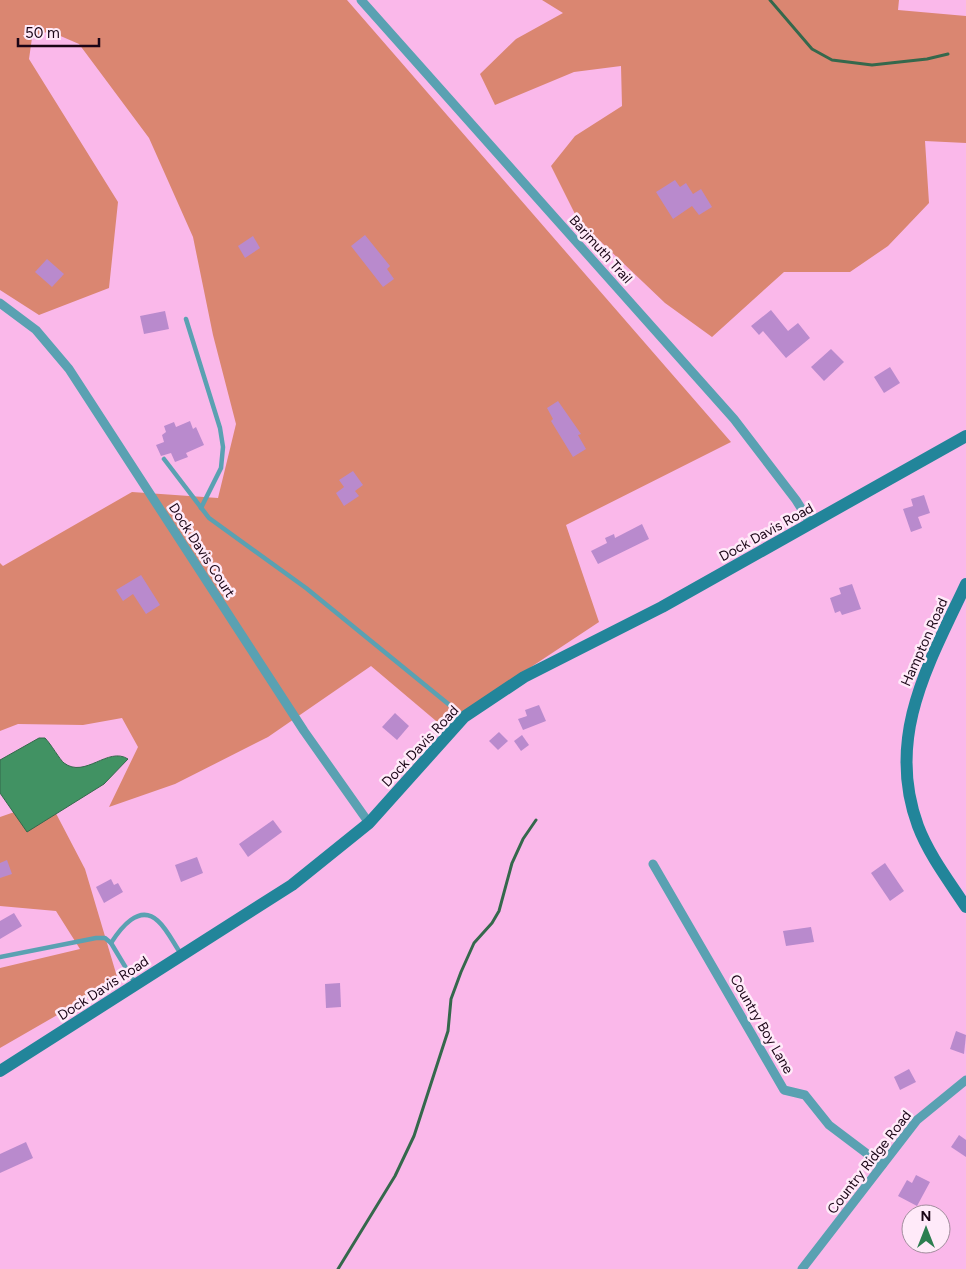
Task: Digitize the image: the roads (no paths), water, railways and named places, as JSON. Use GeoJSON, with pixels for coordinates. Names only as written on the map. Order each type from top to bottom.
{"type":"FeatureCollection","features":[{"type":"Feature","properties":{"kind":"street","name":"Barjmuth Trail"},"geometry":{"type":"LineString","coordinates":[[361,0],[734,420],[796,500],[812,524]]}},
{"type":"Feature","properties":{"kind":"street","name":"Dock Davis Court"},"geometry":{"type":"LineString","coordinates":[[0,303],[36,330],[69,370],[304,731],[369,823]]}},
{"type":"Feature","properties":{"kind":"street","name":"Dock Davis Road"},"geometry":{"type":"LineString","coordinates":[[0,1071],[292,885],[369,823],[464,717],[524,677],[662,608],[966,436]]}},
{"type":"Feature","properties":{"kind":"street","name":"Hampton Road"},"geometry":{"type":"LineString","coordinates":[[966,584],[926,668],[907,733],[905,760],[908,793],[918,826],[936,860],[966,908]]}},
{"type":"Feature","properties":{"kind":"street","name":"Country Boy Lane"},"geometry":{"type":"LineString","coordinates":[[653,864],[784,1090],[805,1095],[829,1125],[882,1165]]}},
{"type":"Feature","properties":{"kind":"street","name":"Country Ridge Road"},"geometry":{"type":"LineString","coordinates":[[802,1269],[917,1120],[966,1080]]}},
{"type":"Feature","properties":{"kind":"lane"},"geometry":{"type":"LineString","coordinates":[[186,320],[220,428],[223,447],[221,468],[201,508]]}},
{"type":"Feature","properties":{"kind":"lane"},"geometry":{"type":"LineString","coordinates":[[164,459],[209,518],[306,588],[464,717]]}},
{"type":"Feature","properties":{"kind":"lane"},"geometry":{"type":"LineString","coordinates":[[111,943],[127,921],[140,916],[151,917],[158,921],[182,955]]}},
{"type":"Feature","properties":{"kind":"lane"},"geometry":{"type":"LineString","coordinates":[[0,957],[96,938],[105,938],[111,943],[136,984]]}},
{"type":"Feature","properties":{"kind":"waterway"},"geometry":{"type":"LineString","coordinates":[[770,0],[812,49],[832,60],[872,65],[927,59],[948,54]]}},
{"type":"Feature","properties":{"kind":"waterway"},"geometry":{"type":"LineString","coordinates":[[338,1269],[395,1176],[414,1136],[448,1031],[451,999],[461,972],[474,943],[492,923],[499,911],[512,863],[523,839],[536,820]]}}]}
